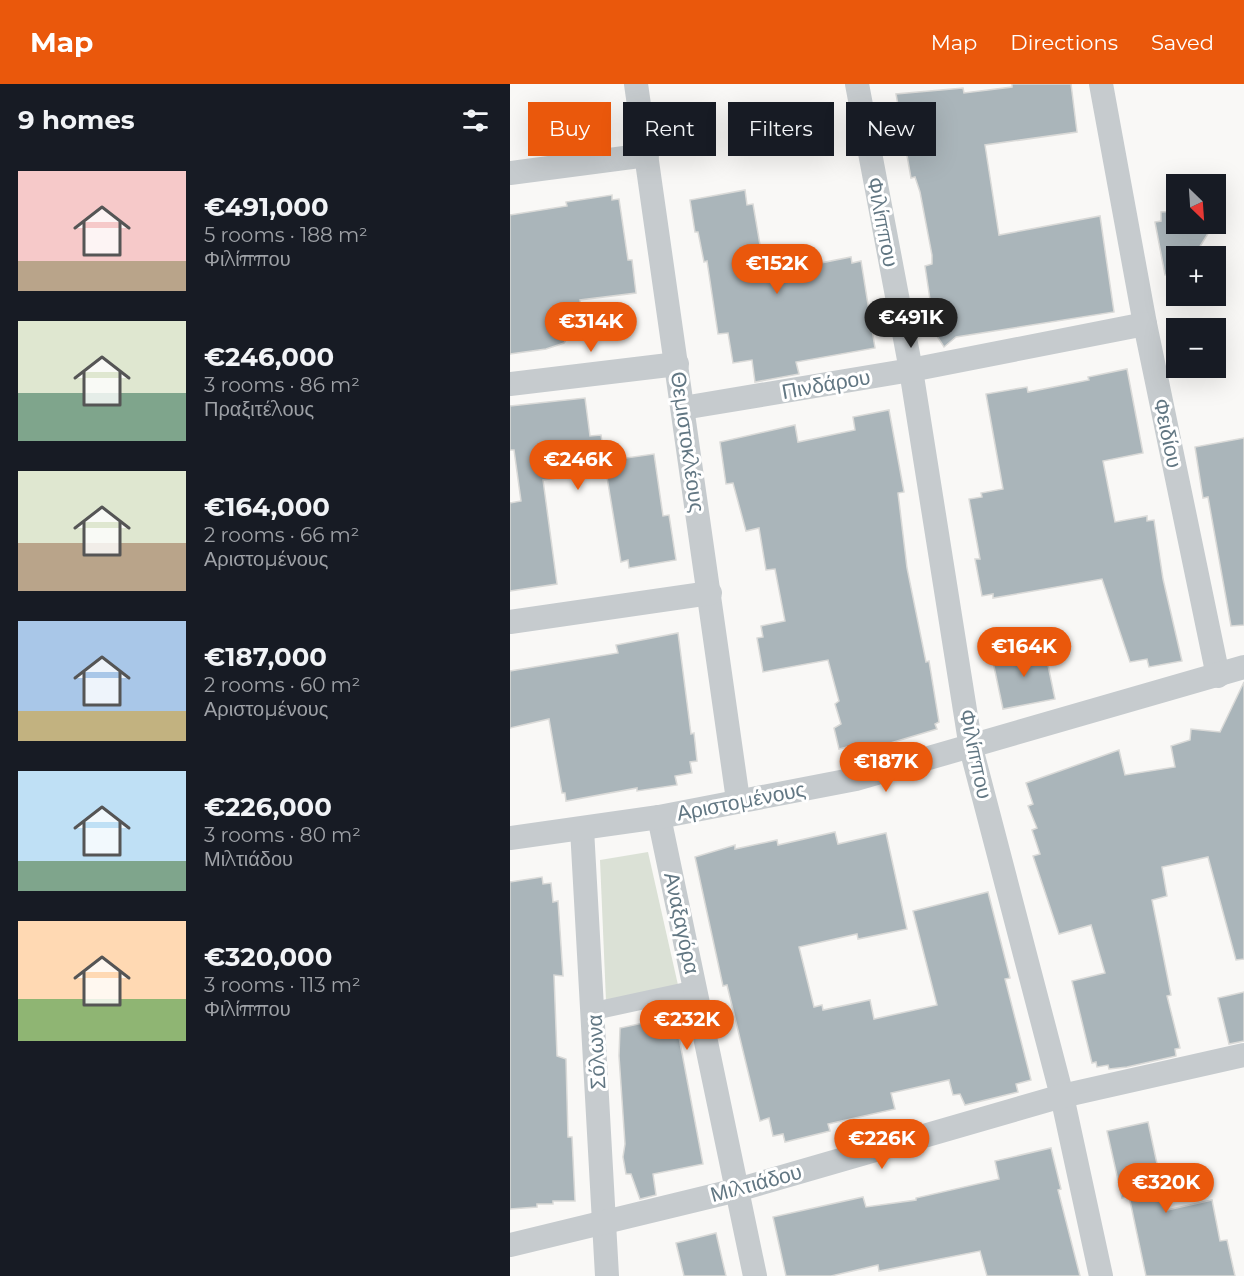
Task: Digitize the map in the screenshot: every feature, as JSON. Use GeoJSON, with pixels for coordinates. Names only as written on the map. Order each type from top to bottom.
{"type":"FeatureCollection","features":[{"type":"Feature","properties":{"kind":"street","name":"Θεμιστοκλέους"},"geometry":{"type":"LineString","coordinates":[[636,84],[639,102]]}},
{"type":"Feature","properties":{"kind":"street","name":"Φιλίππου"},"geometry":{"type":"LineString","coordinates":[[857,84],[911,370],[971,748],[1062,1096],[1101,1276]]}},
{"type":"Feature","properties":{"kind":"street","name":"Φειδίου"},"geometry":{"type":"LineString","coordinates":[[1101,84],[1145,324],[1218,676]]}},
{"type":"Feature","properties":{"kind":"street"},"geometry":{"type":"LineString","coordinates":[[510,173],[639,156]]}},
{"type":"Feature","properties":{"kind":"street","name":"Θεμιστοκλέους"},"geometry":{"type":"LineString","coordinates":[[647,156],[738,800]]}},
{"type":"Feature","properties":{"kind":"street","name":"Πινδάρου"},"geometry":{"type":"LineString","coordinates":[[683,408],[911,370],[1145,324]]}},
{"type":"Feature","properties":{"kind":"street"},"geometry":{"type":"LineString","coordinates":[[510,384],[677,364]]}},
{"type":"Feature","properties":{"kind":"street"},"geometry":{"type":"LineString","coordinates":[[510,622],[710,594]]}},
{"type":"Feature","properties":{"kind":"street","name":"Αριστομένους"},"geometry":{"type":"LineString","coordinates":[[510,838],[659,818],[738,800],[856,779],[971,748],[1244,667]]}},
{"type":"Feature","properties":{"kind":"street","name":"Αναξαγόρα"},"geometry":{"type":"LineString","coordinates":[[659,818],[755,1276]]}},
{"type":"Feature","properties":{"kind":"street","name":"Σόλωνα"},"geometry":{"type":"LineString","coordinates":[[582,829],[594,1011],[607,1276]]}},
{"type":"Feature","properties":{"kind":"street"},"geometry":{"type":"LineString","coordinates":[[594,1011],[696,989]]}},
{"type":"Feature","properties":{"kind":"street","name":"Μιλτιάδου"},"geometry":{"type":"LineString","coordinates":[[510,1245],[737,1190],[1062,1096],[1244,1055]]}},
{"type":"Feature","properties":{"kind":"shaded area"},"geometry":{"type":"Polygon","coordinates":[[[648,852],[678,985],[606,1001],[600,860],[648,852]]]}},
{"type":"Feature","properties":{"kind":"building"},"geometry":{"type":"Polygon","coordinates":[[[1012,84],[1071,84],[1077,132],[985,145],[999,235],[1100,216],[1114,312],[956,337],[944,347],[935,333],[925,266],[932,264],[932,255],[920,192],[915,177],[911,178],[907,156],[936,156],[936,102],[897,102],[896,94],[963,88],[964,93],[1012,87],[1012,84]]]}},
{"type":"Feature","properties":{"kind":"building"},"geometry":{"type":"Polygon","coordinates":[[[745,190],[747,205],[753,204],[765,274],[851,257],[852,263],[861,261],[875,348],[796,362],[799,374],[755,382],[752,360],[733,363],[728,333],[718,334],[707,261],[704,262],[698,232],[695,232],[690,200],[745,190]]]}},
{"type":"Feature","properties":{"kind":"building"},"geometry":{"type":"Polygon","coordinates":[[[612,195],[612,200],[619,199],[628,260],[632,260],[636,293],[580,300],[585,331],[570,334],[564,343],[546,349],[510,354],[510,215],[567,206],[566,202],[612,195]]]}},
{"type":"Feature","properties":{"kind":"building"},"geometry":{"type":"Polygon","coordinates":[[[1161,212],[1166,212],[1166,234],[1208,234],[1200,246],[1166,246],[1165,275],[1155,222],[1161,221],[1161,212]]]}},
{"type":"Feature","properties":{"kind":"building"},"geometry":{"type":"Polygon","coordinates":[[[1127,369],[1143,453],[1103,461],[1115,522],[1147,516],[1147,521],[1154,520],[1163,579],[1182,661],[1149,667],[1147,659],[1130,662],[1102,579],[993,598],[993,594],[982,596],[975,559],[980,559],[969,499],[982,497],[981,493],[1003,489],[986,394],[1027,387],[1028,392],[1089,380],[1088,377],[1127,369]]]}},
{"type":"Feature","properties":{"kind":"building"},"geometry":{"type":"Polygon","coordinates":[[[585,398],[590,436],[601,435],[605,461],[654,454],[663,516],[669,515],[676,560],[629,568],[628,560],[621,562],[606,471],[543,480],[557,584],[510,591],[510,503],[521,501],[514,450],[510,450],[510,406],[585,398]]]}},
{"type":"Feature","properties":{"kind":"building"},"geometry":{"type":"Polygon","coordinates":[[[889,410],[904,492],[898,493],[907,568],[926,662],[929,661],[939,722],[935,724],[937,729],[854,754],[852,746],[839,749],[834,728],[841,724],[835,704],[839,701],[828,660],[763,672],[757,638],[763,637],[761,626],[785,621],[775,569],[766,570],[759,528],[746,531],[733,483],[726,484],[720,442],[795,425],[798,442],[855,430],[853,417],[889,410]]]}},
{"type":"Feature","properties":{"kind":"building"},"geometry":{"type":"Polygon","coordinates":[[[1244,438],[1244,625],[1231,626],[1208,497],[1203,498],[1195,447],[1244,438]]]}},
{"type":"Feature","properties":{"kind":"building"},"geometry":{"type":"Polygon","coordinates":[[[678,633],[691,734],[694,733],[697,761],[690,762],[692,773],[675,776],[677,785],[637,791],[637,788],[566,801],[565,793],[562,793],[549,719],[510,728],[510,671],[618,653],[616,645],[678,633]]]}},
{"type":"Feature","properties":{"kind":"building"},"geometry":{"type":"Polygon","coordinates":[[[1044,646],[1055,699],[1003,709],[992,657],[1044,646]]]}},
{"type":"Feature","properties":{"kind":"building"},"geometry":{"type":"Polygon","coordinates":[[[1244,682],[1244,959],[1236,960],[1208,857],[1162,867],[1167,896],[1152,900],[1171,995],[1167,996],[1180,1048],[1175,1049],[1176,1056],[1127,1067],[1109,1069],[1108,1065],[1097,1067],[1096,1062],[1092,1063],[1072,981],[1105,973],[1091,925],[1059,934],[1033,856],[1040,854],[1032,830],[1037,828],[1028,806],[1033,804],[1026,783],[1119,750],[1125,775],[1175,767],[1171,746],[1190,740],[1191,729],[1220,732],[1244,682]]]}},
{"type":"Feature","properties":{"kind":"building"},"geometry":{"type":"Polygon","coordinates":[[[835,832],[838,844],[886,833],[907,929],[858,939],[857,934],[799,947],[814,1007],[822,1005],[823,1010],[870,1000],[874,1019],[937,1005],[913,911],[988,892],[1010,978],[1005,979],[1031,1080],[1016,1084],[1018,1092],[965,1105],[960,1094],[953,1095],[949,1080],[891,1093],[895,1109],[828,1124],[830,1131],[785,1142],[783,1134],[773,1136],[769,1118],[760,1121],[727,985],[723,986],[695,857],[735,845],[735,849],[777,840],[778,845],[835,832]]]}},
{"type":"Feature","properties":{"kind":"building"},"geometry":{"type":"Polygon","coordinates":[[[542,877],[543,884],[551,883],[553,902],[558,901],[563,976],[554,975],[557,1056],[566,1059],[568,1137],[572,1137],[575,1201],[553,1201],[553,1204],[537,1204],[537,1207],[510,1209],[510,882],[542,877]]]}},
{"type":"Feature","properties":{"kind":"building"},"geometry":{"type":"Polygon","coordinates":[[[1244,992],[1244,1041],[1229,1044],[1218,998],[1244,992]]]}},
{"type":"Feature","properties":{"kind":"building"},"geometry":{"type":"Polygon","coordinates":[[[675,1016],[703,1164],[653,1174],[656,1195],[640,1199],[631,1174],[626,1174],[623,1157],[625,1144],[619,1056],[620,1028],[675,1016]]]}},
{"type":"Feature","properties":{"kind":"building"},"geometry":{"type":"Polygon","coordinates":[[[1148,1122],[1167,1210],[1212,1200],[1220,1241],[1227,1240],[1235,1276],[1146,1276],[1129,1196],[1122,1198],[1107,1131],[1148,1122]]]}},
{"type":"Feature","properties":{"kind":"building"},"geometry":{"type":"Polygon","coordinates":[[[1051,1148],[1061,1189],[1058,1190],[1080,1276],[987,1276],[980,1251],[879,1271],[878,1265],[831,1276],[786,1276],[773,1217],[863,1197],[866,1207],[916,1200],[916,1198],[999,1179],[995,1161],[1051,1148]]]}},
{"type":"Feature","properties":{"kind":"building"},"geometry":{"type":"Polygon","coordinates":[[[716,1233],[726,1276],[684,1276],[676,1243],[716,1233]]]}}]}
